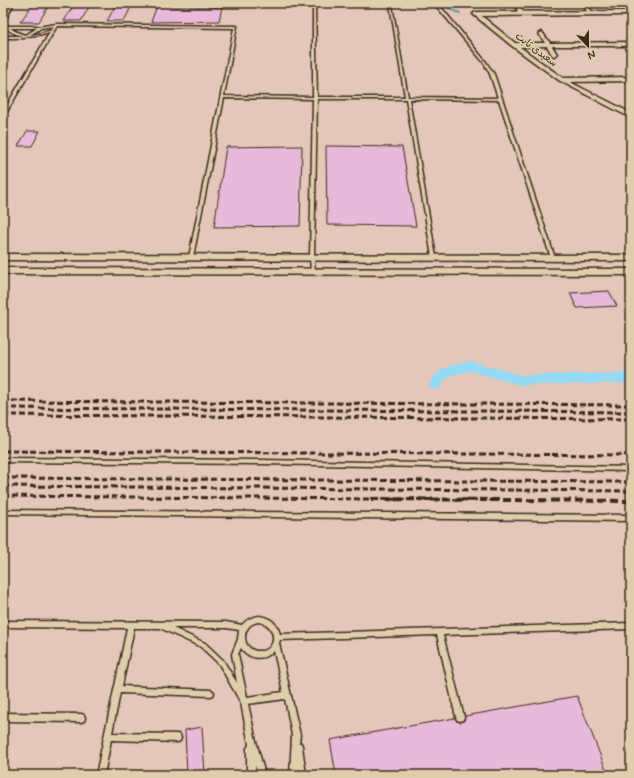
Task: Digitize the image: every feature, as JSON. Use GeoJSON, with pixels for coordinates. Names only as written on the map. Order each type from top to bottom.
{"type":"FeatureCollection","features":[{"type":"Feature","properties":{"kind":"street"},"geometry":{"type":"LineString","coordinates":[[516,3],[522,13]]}},
{"type":"Feature","properties":{"kind":"street"},"geometry":{"type":"LineString","coordinates":[[584,3],[591,13]]}},
{"type":"Feature","properties":{"kind":"street"},"geometry":{"type":"LineString","coordinates":[[621,3],[630,14]]}},
{"type":"Feature","properties":{"kind":"street"},"geometry":{"type":"LineString","coordinates":[[476,14],[630,14]]}},
{"type":"Feature","properties":{"kind":"street","name":"سعیدی ثابت"},"geometry":{"type":"LineString","coordinates":[[476,14],[514,45],[562,80],[631,116]]}},
{"type":"Feature","properties":{"kind":"street"},"geometry":{"type":"LineString","coordinates":[[542,34],[554,54]]}},
{"type":"Feature","properties":{"kind":"street"},"geometry":{"type":"LineString","coordinates":[[514,45],[631,44]]}},
{"type":"Feature","properties":{"kind":"street"},"geometry":{"type":"LineString","coordinates":[[562,80],[631,79]]}},
{"type":"Feature","properties":{"kind":"street"},"geometry":{"type":"LineString","coordinates":[[3,256],[631,258]]}},
{"type":"Feature","properties":{"kind":"street"},"geometry":{"type":"LineString","coordinates":[[190,272],[191,257]]}},
{"type":"Feature","properties":{"kind":"street"},"geometry":{"type":"LineString","coordinates":[[434,257],[439,272]]}},
{"type":"Feature","properties":{"kind":"street"},"geometry":{"type":"LineString","coordinates":[[553,258],[559,272]]}},
{"type":"Feature","properties":{"kind":"street"},"geometry":{"type":"LineString","coordinates":[[3,272],[631,272]]}},
{"type":"Feature","properties":{"kind":"lane"},"geometry":{"type":"LineString","coordinates":[[13,3],[3,22],[7,27],[16,35],[24,37],[40,27]]}},
{"type":"Feature","properties":{"kind":"lane"},"geometry":{"type":"LineString","coordinates":[[432,3],[439,7],[485,63],[492,74],[553,258]]}},
{"type":"Feature","properties":{"kind":"lane"},"geometry":{"type":"LineString","coordinates":[[313,272],[315,98],[314,5]]}},
{"type":"Feature","properties":{"kind":"lane"},"geometry":{"type":"LineString","coordinates":[[391,5],[434,257]]}},
{"type":"Feature","properties":{"kind":"lane"},"geometry":{"type":"LineString","coordinates":[[7,27],[40,27],[56,25],[236,27],[191,257]]}},
{"type":"Feature","properties":{"kind":"lane"},"geometry":{"type":"LineString","coordinates":[[3,114],[56,25]]}},
{"type":"Feature","properties":{"kind":"lane"},"geometry":{"type":"LineString","coordinates":[[3,37],[24,37],[52,31]]}},
{"type":"Feature","properties":{"kind":"lane"},"geometry":{"type":"LineString","coordinates":[[222,97],[500,99]]}},
{"type":"Feature","properties":{"kind":"lane"},"geometry":{"type":"LineString","coordinates":[[3,460],[270,462],[631,469]]}},
{"type":"Feature","properties":{"kind":"lane"},"geometry":{"type":"LineString","coordinates":[[3,512],[631,518]]}},
{"type":"Feature","properties":{"kind":"lane"},"geometry":{"type":"LineString","coordinates":[[261,775],[252,741],[235,654],[244,628],[254,621],[265,620],[274,626],[296,735],[302,775]]}},
{"type":"Feature","properties":{"kind":"lane"},"geometry":{"type":"LineString","coordinates":[[3,624],[226,625],[244,628]]}},
{"type":"Feature","properties":{"kind":"lane"},"geometry":{"type":"LineString","coordinates":[[100,775],[131,625]]}},
{"type":"Feature","properties":{"kind":"lane"},"geometry":{"type":"LineString","coordinates":[[159,625],[203,645],[208,649],[221,662],[244,701]]}},
{"type":"Feature","properties":{"kind":"lane"},"geometry":{"type":"LineString","coordinates":[[277,640],[439,632],[631,626]]}},
{"type":"Feature","properties":{"kind":"lane"},"geometry":{"type":"LineString","coordinates":[[439,632],[460,717]]}},
{"type":"Feature","properties":{"kind":"lane"},"geometry":{"type":"LineString","coordinates":[[241,640],[246,650],[256,655],[268,652],[277,640]]}},
{"type":"Feature","properties":{"kind":"lane"},"geometry":{"type":"LineString","coordinates":[[118,689],[211,693]]}},
{"type":"Feature","properties":{"kind":"lane"},"geometry":{"type":"LineString","coordinates":[[244,701],[287,695]]}},
{"type":"Feature","properties":{"kind":"lane"},"geometry":{"type":"LineString","coordinates":[[3,717],[81,718]]}},
{"type":"Feature","properties":{"kind":"lane"},"geometry":{"type":"LineString","coordinates":[[294,775],[296,735]]}},
{"type":"Feature","properties":{"kind":"lane"},"geometry":{"type":"LineString","coordinates":[[108,736],[177,738]]}},
{"type":"Feature","properties":{"kind":"lane"},"geometry":{"type":"LineString","coordinates":[[251,775],[252,741]]}},
{"type":"Feature","properties":{"kind":"building"},"geometry":{"type":"Polygon","coordinates":[[[34,3],[50,3],[39,22],[20,22],[34,3]]]}},
{"type":"Feature","properties":{"kind":"building"},"geometry":{"type":"Polygon","coordinates":[[[75,3],[91,3],[81,21],[64,21],[75,3]]]}},
{"type":"Feature","properties":{"kind":"building"},"geometry":{"type":"Polygon","coordinates":[[[117,3],[133,3],[124,21],[107,21],[117,3]]]}},
{"type":"Feature","properties":{"kind":"building"},"geometry":{"type":"Polygon","coordinates":[[[158,3],[174,3],[172,7],[222,7],[219,21],[151,22],[158,3]]]}},
{"type":"Feature","properties":{"kind":"building"},"geometry":{"type":"Polygon","coordinates":[[[27,131],[40,131],[32,146],[18,146],[27,131]]]}},
{"type":"Feature","properties":{"kind":"building"},"geometry":{"type":"Polygon","coordinates":[[[302,146],[300,226],[214,227],[226,147],[302,146]]]}},
{"type":"Feature","properties":{"kind":"building"},"geometry":{"type":"Polygon","coordinates":[[[326,146],[402,147],[416,226],[327,225],[326,146]]]}},
{"type":"Feature","properties":{"kind":"building"},"geometry":{"type":"Polygon","coordinates":[[[609,291],[617,306],[577,308],[570,293],[609,291]]]}},
{"type":"Feature","properties":{"kind":"building"},"geometry":{"type":"Polygon","coordinates":[[[577,696],[608,775],[336,775],[330,740],[455,718],[460,722],[464,720],[465,716],[577,696]]]}},
{"type":"Feature","properties":{"kind":"building"},"geometry":{"type":"Polygon","coordinates":[[[202,727],[205,775],[187,775],[185,730],[202,727]]]}},
{"type":"Feature","properties":{"kind":"waterway"},"geometry":{"type":"LineString","coordinates":[[443,3],[452,10],[460,13]]}},
{"type":"Feature","properties":{"kind":"waterway"},"geometry":{"type":"LineString","coordinates":[[435,385],[439,378],[448,371],[470,366],[520,380],[631,378]]}},
{"type":"Feature","properties":{"kind":"railway"},"geometry":{"type":"LineString","coordinates":[[3,401],[631,405]]}},
{"type":"Feature","properties":{"kind":"railway"},"geometry":{"type":"LineString","coordinates":[[3,408],[631,412]]}},
{"type":"Feature","properties":{"kind":"railway"},"geometry":{"type":"LineString","coordinates":[[3,415],[631,419]]}},
{"type":"Feature","properties":{"kind":"railway"},"geometry":{"type":"LineString","coordinates":[[3,451],[631,455]]}},
{"type":"Feature","properties":{"kind":"railway"},"geometry":{"type":"LineString","coordinates":[[3,478],[631,482]]}},
{"type":"Feature","properties":{"kind":"railway"},"geometry":{"type":"LineString","coordinates":[[3,486],[631,491]]}},
{"type":"Feature","properties":{"kind":"railway"},"geometry":{"type":"LineString","coordinates":[[3,496],[421,499]]}},
{"type":"Feature","properties":{"kind":"railway"},"geometry":{"type":"LineString","coordinates":[[371,499],[421,499]]}},
{"type":"Feature","properties":{"kind":"railway"},"geometry":{"type":"LineString","coordinates":[[421,499],[631,501]]}},
{"type":"Feature","properties":{"kind":"railway"},"geometry":{"type":"LineString","coordinates":[[421,499],[497,500]]}}]}
